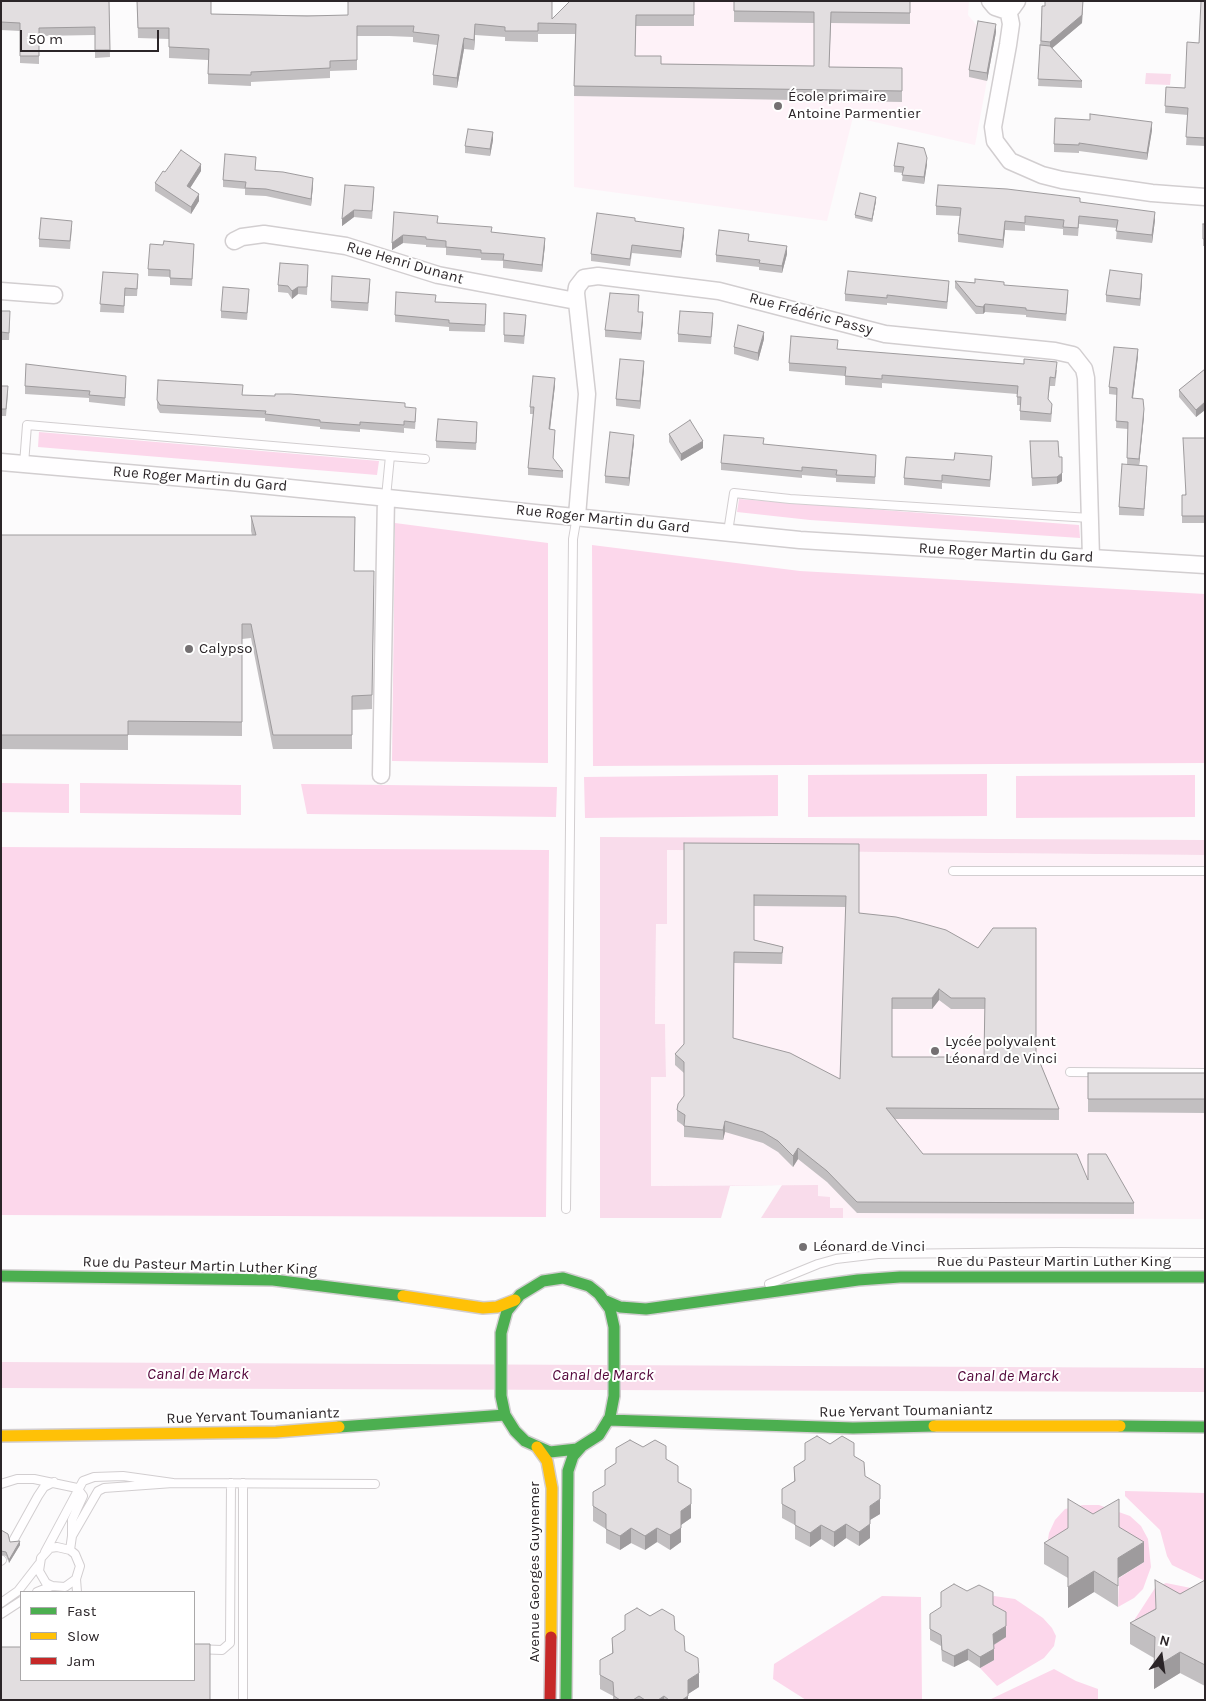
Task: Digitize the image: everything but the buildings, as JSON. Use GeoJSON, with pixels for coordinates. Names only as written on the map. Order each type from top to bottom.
{"type":"FeatureCollection","features":[{"type":"Feature","properties":{"kind":"street"},"geometry":{"type":"LineString","coordinates":[[990,1],[999,9],[1013,5],[1008,46],[993,127],[995,141],[1010,161],[1042,175],[1062,180],[1152,193],[1205,197]]}},
{"type":"Feature","properties":{"kind":"street","name":"Rue Henri Dunant"},"geometry":{"type":"LineString","coordinates":[[234,241],[242,237],[264,234],[325,242],[346,246],[438,275],[576,301]]}},
{"type":"Feature","properties":{"kind":"street","name":"Rue Frédéric Passy"},"geometry":{"type":"LineString","coordinates":[[577,516],[587,394],[576,301],[577,287],[580,281],[589,276],[598,276],[719,290],[885,334],[1064,352],[1073,356],[1084,369],[1086,378],[1091,558]]}},
{"type":"Feature","properties":{"kind":"street"},"geometry":{"type":"LineString","coordinates":[[1,291],[54,295]]}},
{"type":"Feature","properties":{"kind":"street","name":"Rue Roger Martin du Gard"},"geometry":{"type":"LineString","coordinates":[[1,462],[386,497],[817,541],[1205,565]]}},
{"type":"Feature","properties":{"kind":"street"},"geometry":{"type":"LineString","coordinates":[[381,775],[386,497]]}},
{"type":"Feature","properties":{"kind":"street","name":"Rue du Pasteur Martin Luther King"},"geometry":{"type":"LineString","coordinates":[[1,1276],[273,1280],[338,1287],[483,1308],[497,1308],[515,1300]]}},
{"type":"Feature","properties":{"kind":"street","name":"Rue du Pasteur Martin Luther King"},"geometry":{"type":"LineString","coordinates":[[606,1301],[620,1307],[646,1309],[858,1280],[900,1277],[1205,1277]]}},
{"type":"Feature","properties":{"kind":"street"},"geometry":{"type":"LineString","coordinates":[[566,1700],[568,1471],[573,1456],[599,1435],[608,1420],[614,1396],[614,1349],[613,1318],[606,1301],[589,1286],[563,1278],[535,1284],[515,1300],[503,1323],[501,1396],[505,1414],[515,1431],[537,1448],[550,1452],[562,1452],[581,1448]]}},
{"type":"Feature","properties":{"kind":"street","name":"Rue Yervant Toumaniantz"},"geometry":{"type":"LineString","coordinates":[[1,1436],[276,1432],[505,1414]]}},
{"type":"Feature","properties":{"kind":"street","name":"Rue Yervant Toumaniantz"},"geometry":{"type":"LineString","coordinates":[[608,1420],[853,1428],[990,1425],[1205,1427]]}},
{"type":"Feature","properties":{"kind":"street","name":"Avenue Georges Guynemer"},"geometry":{"type":"LineString","coordinates":[[537,1448],[547,1461],[552,1488],[548,1693]]}},
{"type":"Feature","properties":{"kind":"lane"},"geometry":{"type":"LineString","coordinates":[[24,464],[27,425],[425,459]]}},
{"type":"Feature","properties":{"kind":"lane"},"geometry":{"type":"LineString","coordinates":[[386,497],[390,456]]}},
{"type":"Feature","properties":{"kind":"lane"},"geometry":{"type":"LineString","coordinates":[[728,532],[734,493],[790,499],[1090,518]]}},
{"type":"Feature","properties":{"kind":"lane"},"geometry":{"type":"LineString","coordinates":[[566,1209],[573,539],[577,516]]}},
{"type":"Feature","properties":{"kind":"lane"},"geometry":{"type":"LineString","coordinates":[[953,871],[1205,871]]}},
{"type":"Feature","properties":{"kind":"lane"},"geometry":{"type":"LineString","coordinates":[[1070,1072],[1205,1073]]}},
{"type":"Feature","properties":{"kind":"lane"},"geometry":{"type":"LineString","coordinates":[[744,1295],[802,1269],[854,1256],[927,1252],[1205,1253]]}},
{"type":"Feature","properties":{"kind":"lane"},"geometry":{"type":"LineString","coordinates":[[1,1603],[18,1591],[39,1564],[77,1488],[83,1481],[94,1477],[123,1476],[173,1483]]}},
{"type":"Feature","properties":{"kind":"lane"},"geometry":{"type":"LineString","coordinates":[[1,1484],[17,1479],[34,1479],[77,1488],[83,1496],[72,1520],[70,1550]]}},
{"type":"Feature","properties":{"kind":"lane"},"geometry":{"type":"LineString","coordinates":[[13,1541],[44,1487],[54,1482]]}},
{"type":"Feature","properties":{"kind":"lane"},"geometry":{"type":"LineString","coordinates":[[72,1536],[98,1492],[104,1488],[173,1483],[375,1484]]}},
{"type":"Feature","properties":{"kind":"lane"},"geometry":{"type":"LineString","coordinates":[[195,1649],[222,1650],[230,1643],[231,1483]]}},
{"type":"Feature","properties":{"kind":"lane"},"geometry":{"type":"LineString","coordinates":[[243,1483],[243,1700]]}},
{"type":"Feature","properties":{"kind":"lane"},"geometry":{"type":"LineString","coordinates":[[45,1552],[57,1547],[70,1550],[75,1554],[80,1566],[76,1579],[77,1591]]}},
{"type":"Feature","properties":{"kind":"lane"},"geometry":{"type":"LineString","coordinates":[[39,1564],[41,1577],[52,1586]]}},
{"type":"Feature","properties":{"kind":"lane"},"geometry":{"type":"LineString","coordinates":[[40,1591],[52,1586],[65,1587],[76,1579]]}},
{"type":"Feature","properties":{"kind":"lane"},"geometry":{"type":"LineString","coordinates":[[1,1614],[20,1602]]}},
{"type":"Feature","properties":{"kind":"shaded area","name":"École primaire Antoine Parmentier"},"geometry":{"type":"Polygon","coordinates":[[[580,1],[969,1],[968,15],[980,29],[996,32],[975,145],[853,117],[827,221],[574,187],[574,96],[580,1]]]}},
{"type":"Feature","properties":{"kind":"shaded area"},"geometry":{"type":"Polygon","coordinates":[[[39,432],[379,461],[377,475],[38,447],[39,432]]]}},
{"type":"Feature","properties":{"kind":"shaded area"},"geometry":{"type":"Polygon","coordinates":[[[739,499],[1079,525],[1080,538],[810,520],[737,512],[739,499]]]}},
{"type":"Feature","properties":{"kind":"shaded area"},"geometry":{"type":"Polygon","coordinates":[[[395,523],[548,543],[548,763],[392,761],[395,523]]]}},
{"type":"Feature","properties":{"kind":"shaded area"},"geometry":{"type":"Polygon","coordinates":[[[592,545],[800,571],[1205,594],[1205,763],[593,766],[592,545]]]}},
{"type":"Feature","properties":{"kind":"shaded area"},"geometry":{"type":"Polygon","coordinates":[[[987,774],[987,816],[808,817],[808,775],[987,774]]]}},
{"type":"Feature","properties":{"kind":"shaded area"},"geometry":{"type":"Polygon","coordinates":[[[778,775],[778,816],[585,818],[584,777],[778,775]]]}},
{"type":"Feature","properties":{"kind":"shaded area"},"geometry":{"type":"Polygon","coordinates":[[[1195,775],[1195,817],[1016,818],[1016,776],[1195,775]]]}},
{"type":"Feature","properties":{"kind":"shaded area"},"geometry":{"type":"Polygon","coordinates":[[[1,783],[69,784],[69,813],[1,812],[1,783]]]}},
{"type":"Feature","properties":{"kind":"shaded area"},"geometry":{"type":"Polygon","coordinates":[[[80,783],[241,785],[241,815],[80,813],[80,783]]]}},
{"type":"Feature","properties":{"kind":"shaded area"},"geometry":{"type":"Polygon","coordinates":[[[301,784],[557,787],[556,817],[307,814],[301,784]]]}},
{"type":"Feature","properties":{"kind":"shaded area"},"geometry":{"type":"Polygon","coordinates":[[[1,847],[549,850],[546,1217],[1,1215],[1,847]]]}},
{"type":"Feature","properties":{"kind":"shaded area","name":"Lycée polyvalent Léonard de Vinci"},"geometry":{"type":"Polygon","coordinates":[[[667,850],[1205,855],[1205,1219],[843,1218],[843,1208],[830,1208],[818,1196],[818,1185],[651,1186],[651,1077],[666,1077],[665,1025],[655,1024],[656,924],[667,924],[667,850]]]}},
{"type":"Feature","properties":{"kind":"shaded area"},"geometry":{"type":"Polygon","coordinates":[[[1125,1491],[1205,1493],[1205,1581],[1172,1565],[1167,1556],[1160,1530],[1125,1496],[1125,1491]]]}},
{"type":"Feature","properties":{"kind":"shaded area"},"geometry":{"type":"Polygon","coordinates":[[[1083,1505],[1099,1505],[1130,1516],[1141,1526],[1148,1539],[1151,1567],[1143,1589],[1134,1598],[1118,1607],[1119,1578],[1144,1562],[1068,1549],[1044,1564],[1049,1533],[1055,1520],[1065,1509],[1083,1505]]]}},
{"type":"Feature","properties":{"kind":"shaded area"},"geometry":{"type":"Polygon","coordinates":[[[1166,1583],[1196,1589],[1205,1594],[1156,1601],[1155,1630],[1133,1622],[1155,1588],[1166,1583]]]}},
{"type":"Feature","properties":{"kind":"shaded area"},"geometry":{"type":"Polygon","coordinates":[[[882,1596],[921,1597],[922,1700],[806,1700],[773,1679],[774,1664],[882,1596]]]}},
{"type":"Feature","properties":{"kind":"shaded area"},"geometry":{"type":"Polygon","coordinates":[[[994,1596],[1015,1599],[1043,1618],[1056,1636],[1054,1646],[1044,1658],[997,1686],[980,1668],[994,1660],[988,1601],[994,1596]]]}},
{"type":"Feature","properties":{"kind":"shaded area"},"geometry":{"type":"Polygon","coordinates":[[[1054,1669],[1076,1681],[1098,1689],[1098,1700],[989,1700],[1054,1669]]]}},
{"type":"Feature","properties":{"kind":"water"},"geometry":{"type":"Polygon","coordinates":[[[1146,73],[1171,74],[1170,85],[1145,84],[1146,73]]]}},
{"type":"Feature","properties":{"kind":"water"},"geometry":{"type":"Polygon","coordinates":[[[600,837],[1205,840],[1205,855],[667,850],[667,924],[656,924],[655,1024],[665,1024],[666,1077],[651,1077],[651,1186],[818,1185],[818,1196],[830,1197],[830,1208],[843,1208],[843,1218],[600,1218],[600,837]]]}},
{"type":"Feature","properties":{"kind":"water","name":"Canal de Marck"},"geometry":{"type":"Polygon","coordinates":[[[1,1362],[1205,1368],[1205,1392],[1,1388],[1,1362]]]}},
{"type":"Feature","properties":{"kind":"pier"},"geometry":{"type":"Polygon","coordinates":[[[782,1185],[761,1218],[721,1218],[730,1186],[782,1185]]]}},
{"type":"Feature","properties":{"kind":"traffic: fast"},"geometry":{"type":"LineString","coordinates":[[1,1276],[273,1280],[403,1296]]}},
{"type":"Feature","properties":{"kind":"traffic: fast"},"geometry":{"type":"LineString","coordinates":[[606,1301],[620,1307],[646,1309],[858,1280],[900,1277],[1205,1277]]}},
{"type":"Feature","properties":{"kind":"traffic: fast"},"geometry":{"type":"LineString","coordinates":[[563,1278],[589,1286],[599,1294],[610,1309],[614,1327],[614,1396],[610,1417],[599,1435],[577,1449],[550,1452],[525,1441],[515,1431],[505,1415],[501,1396],[501,1333],[507,1311],[520,1295],[543,1281],[563,1278]]}},
{"type":"Feature","properties":{"kind":"traffic: fast"},"geometry":{"type":"LineString","coordinates":[[339,1427],[505,1415]]}},
{"type":"Feature","properties":{"kind":"traffic: fast"},"geometry":{"type":"LineString","coordinates":[[608,1420],[853,1428],[934,1426]]}},
{"type":"Feature","properties":{"kind":"traffic: fast"},"geometry":{"type":"LineString","coordinates":[[1120,1426],[1205,1427]]}},
{"type":"Feature","properties":{"kind":"traffic: fast"},"geometry":{"type":"LineString","coordinates":[[566,1700],[568,1471],[573,1456],[581,1447]]}},
{"type":"Feature","properties":{"kind":"traffic: slow"},"geometry":{"type":"LineString","coordinates":[[403,1296],[483,1308],[497,1307],[515,1300]]}},
{"type":"Feature","properties":{"kind":"traffic: slow"},"geometry":{"type":"LineString","coordinates":[[934,1426],[1120,1426]]}},
{"type":"Feature","properties":{"kind":"traffic: slow"},"geometry":{"type":"LineString","coordinates":[[1,1436],[276,1432],[339,1427]]}},
{"type":"Feature","properties":{"kind":"traffic: slow"},"geometry":{"type":"LineString","coordinates":[[537,1447],[547,1461],[552,1488],[551,1637]]}},
{"type":"Feature","properties":{"kind":"traffic: jam"},"geometry":{"type":"LineString","coordinates":[[550,1700],[551,1637]]}},
{"type":"Feature","properties":{"kind":"place","name":"École primaire Antoine Parmentier"},"geometry":{"type":"Point","coordinates":[778,106]}},
{"type":"Feature","properties":{"kind":"place","name":"Calypso"},"geometry":{"type":"Point","coordinates":[189,649]}},
{"type":"Feature","properties":{"kind":"place","name":"Lycée polyvalent Léonard de Vinci"},"geometry":{"type":"Point","coordinates":[935,1051]}},
{"type":"Feature","properties":{"kind":"place","name":"Léonard de Vinci"},"geometry":{"type":"Point","coordinates":[803,1247]}}]}
